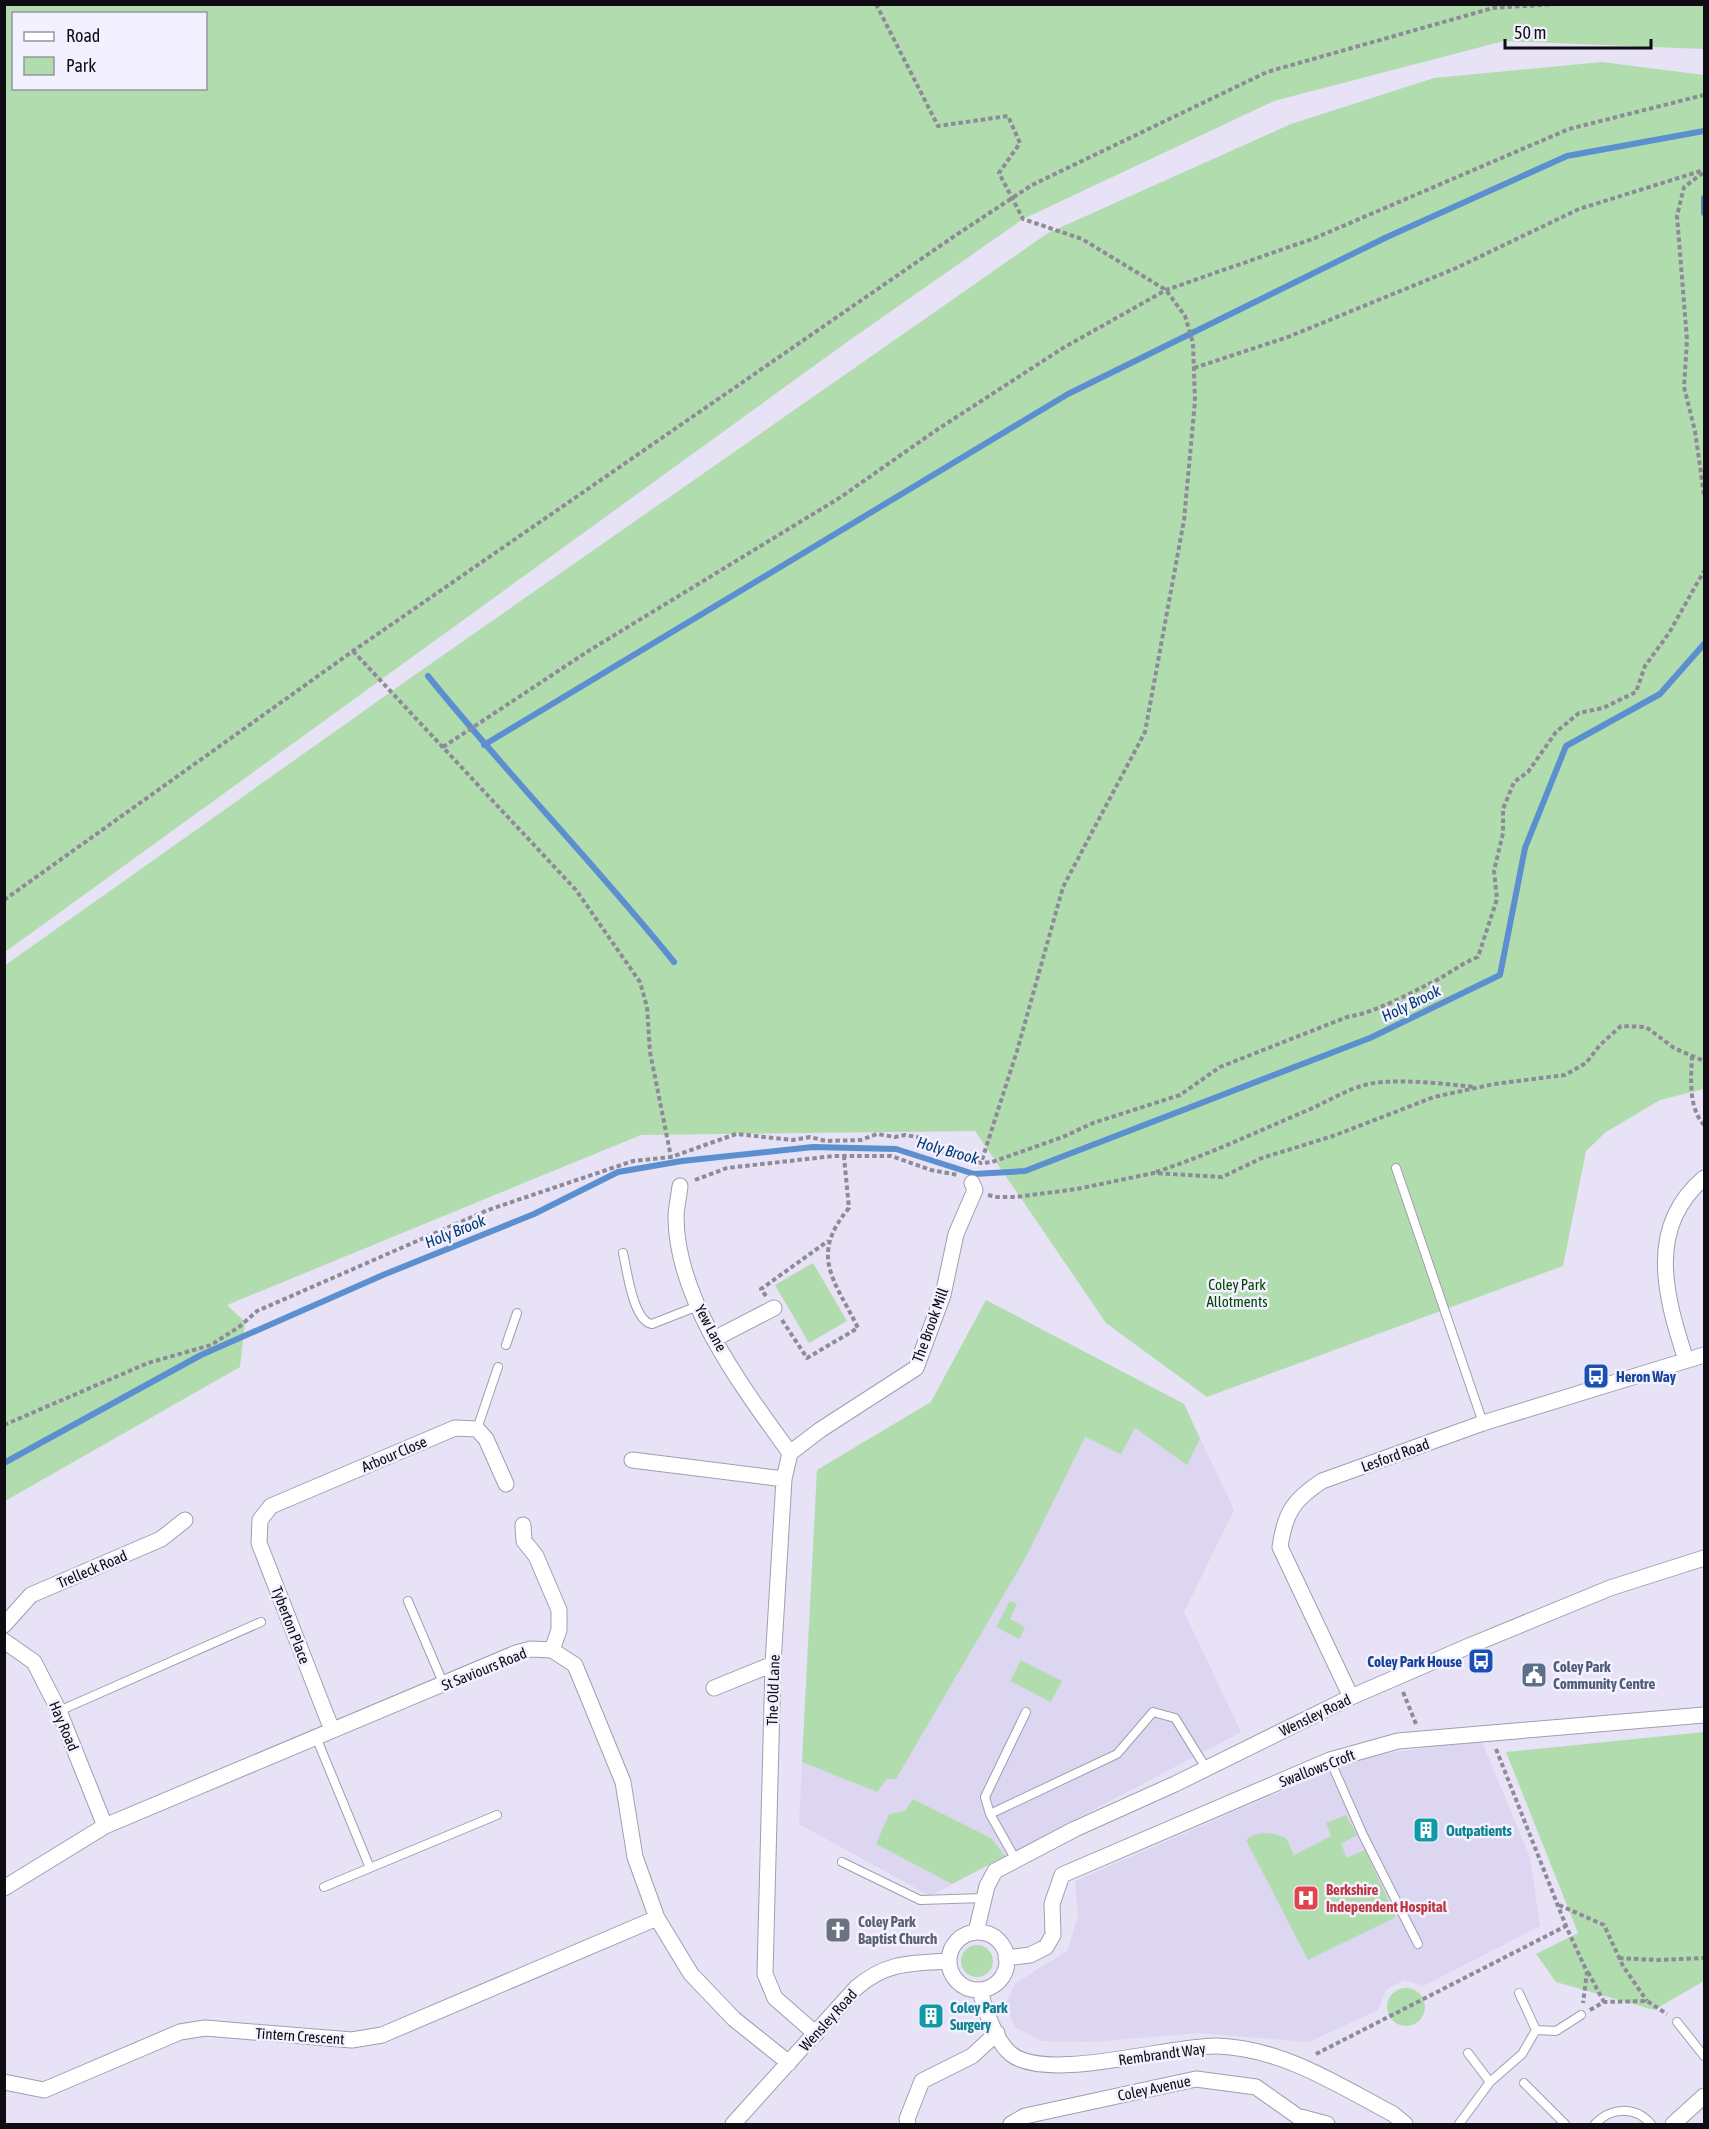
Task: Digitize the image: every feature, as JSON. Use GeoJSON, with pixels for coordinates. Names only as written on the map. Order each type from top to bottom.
{"type":"FeatureCollection","features":[{"type":"Feature","properties":{"kind":"street"},"geometry":{"type":"LineString","coordinates":[[1686,1360],[1669,1306],[1664,1258],[1677,1214],[1692,1189],[1704,1178]]}},
{"type":"Feature","properties":{"kind":"street","name":"Yew Lane"},"geometry":{"type":"LineString","coordinates":[[681,1186],[676,1216],[679,1243],[698,1306],[745,1391],[790,1453]]}},
{"type":"Feature","properties":{"kind":"street","name":"The Brook Mill"},"geometry":{"type":"LineString","coordinates":[[790,1453],[820,1430],[916,1368],[943,1295],[956,1234],[974,1186]]}},
{"type":"Feature","properties":{"kind":"street"},"geometry":{"type":"LineString","coordinates":[[716,1338],[774,1308]]}},
{"type":"Feature","properties":{"kind":"street","name":"Lesford Road"},"geometry":{"type":"LineString","coordinates":[[1351,1697],[1280,1547],[1284,1521],[1301,1495],[1322,1481],[1483,1423],[1704,1355]]}},
{"type":"Feature","properties":{"kind":"street","name":"Arbour Close"},"geometry":{"type":"LineString","coordinates":[[260,1520],[271,1506],[455,1428],[477,1429]]}},
{"type":"Feature","properties":{"kind":"street"},"geometry":{"type":"LineString","coordinates":[[477,1429],[486,1439],[506,1484]]}},
{"type":"Feature","properties":{"kind":"street"},"geometry":{"type":"LineString","coordinates":[[632,1460],[784,1479],[790,1453]]}},
{"type":"Feature","properties":{"kind":"street","name":"The Old Lane"},"geometry":{"type":"LineString","coordinates":[[784,1479],[773,1664],[765,1974],[775,1998],[816,2034]]}},
{"type":"Feature","properties":{"kind":"street","name":"Trelleck Road"},"geometry":{"type":"LineString","coordinates":[[4,1625],[31,1595],[161,1539],[185,1520]]}},
{"type":"Feature","properties":{"kind":"street","name":"Tyberton Place"},"geometry":{"type":"LineString","coordinates":[[260,1520],[259,1543],[332,1730]]}},
{"type":"Feature","properties":{"kind":"street"},"geometry":{"type":"LineString","coordinates":[[523,1525],[524,1541],[536,1556],[559,1610],[559,1630],[552,1650],[575,1665],[623,1782],[635,1857],[657,1918],[691,1974],[734,2019],[789,2063]]}},
{"type":"Feature","properties":{"kind":"street","name":"Wensley Road"},"geometry":{"type":"LineString","coordinates":[[976,1932],[987,1886],[995,1871],[1075,1829],[1396,1677],[1610,1588],[1704,1558]]}},
{"type":"Feature","properties":{"kind":"street","name":"Hay Road"},"geometry":{"type":"LineString","coordinates":[[4,1641],[34,1662],[58,1711],[105,1826]]}},
{"type":"Feature","properties":{"kind":"street","name":"St Saviours Road"},"geometry":{"type":"LineString","coordinates":[[4,1888],[105,1826],[516,1653],[531,1649],[552,1650]]}},
{"type":"Feature","properties":{"kind":"street"},"geometry":{"type":"LineString","coordinates":[[714,1688],[773,1664]]}},
{"type":"Feature","properties":{"kind":"street","name":"Swallows Croft"},"geometry":{"type":"LineString","coordinates":[[1006,1958],[1030,1954],[1046,1947],[1053,1935],[1052,1904],[1062,1875],[1330,1760],[1398,1741],[1704,1715]]}},
{"type":"Feature","properties":{"kind":"street","name":"Tintern Crescent"},"geometry":{"type":"LineString","coordinates":[[5,2085],[44,2090],[180,2032],[205,2028],[352,2040],[382,2035],[657,1918]]}},
{"type":"Feature","properties":{"kind":"street"},"geometry":{"type":"LineString","coordinates":[[976,1932],[993,1936],[999,1942],[1006,1958],[1006,1967],[997,1983],[980,1990],[961,1984],[952,1974],[949,1961],[950,1952],[960,1938],[976,1932]]}},
{"type":"Feature","properties":{"kind":"street","name":"Wensley Road"},"geometry":{"type":"LineString","coordinates":[[733,2124],[871,1975],[891,1966],[949,1961]]}},
{"type":"Feature","properties":{"kind":"street","name":"Rembrandt Way"},"geometry":{"type":"LineString","coordinates":[[980,1990],[989,2022],[1011,2054],[1042,2065],[1114,2061],[1217,2046],[1283,2057],[1393,2114],[1405,2124]]}},
{"type":"Feature","properties":{"kind":"street"},"geometry":{"type":"LineString","coordinates":[[908,2124],[907,2119],[922,2081],[972,2056],[997,2033]]}},
{"type":"Feature","properties":{"kind":"street","name":"Coley Avenue"},"geometry":{"type":"LineString","coordinates":[[1011,2124],[1025,2116],[1196,2079],[1256,2087],[1297,2115],[1327,2124]]}},
{"type":"Feature","properties":{"kind":"street"},"geometry":{"type":"LineString","coordinates":[[1673,2124],[1692,2119],[1704,2096]]}},
{"type":"Feature","properties":{"kind":"lane"},"geometry":{"type":"LineString","coordinates":[[1396,1168],[1483,1423]]}},
{"type":"Feature","properties":{"kind":"lane"},"geometry":{"type":"LineString","coordinates":[[623,1253],[635,1303],[642,1319],[647,1323],[652,1324],[698,1306]]}},
{"type":"Feature","properties":{"kind":"lane"},"geometry":{"type":"LineString","coordinates":[[506,1345],[517,1313]]}},
{"type":"Feature","properties":{"kind":"lane"},"geometry":{"type":"LineString","coordinates":[[477,1429],[498,1367]]}},
{"type":"Feature","properties":{"kind":"lane"},"geometry":{"type":"LineString","coordinates":[[408,1601],[444,1685]]}},
{"type":"Feature","properties":{"kind":"lane"},"geometry":{"type":"LineString","coordinates":[[58,1711],[261,1622]]}},
{"type":"Feature","properties":{"kind":"lane"},"geometry":{"type":"LineString","coordinates":[[1016,1860],[990,1814],[985,1797],[1026,1712]]}},
{"type":"Feature","properties":{"kind":"lane"},"geometry":{"type":"LineString","coordinates":[[990,1814],[1118,1754],[1153,1712],[1175,1718],[1206,1768]]}},
{"type":"Feature","properties":{"kind":"lane"},"geometry":{"type":"LineString","coordinates":[[316,1737],[369,1868]]}},
{"type":"Feature","properties":{"kind":"lane"},"geometry":{"type":"LineString","coordinates":[[1330,1760],[1363,1835],[1418,1944]]}},
{"type":"Feature","properties":{"kind":"lane"},"geometry":{"type":"LineString","coordinates":[[324,1887],[497,1815]]}},
{"type":"Feature","properties":{"kind":"lane"},"geometry":{"type":"LineString","coordinates":[[842,1862],[920,1900],[984,1898]]}},
{"type":"Feature","properties":{"kind":"lane"},"geometry":{"type":"LineString","coordinates":[[1519,1993],[1536,2030]]}},
{"type":"Feature","properties":{"kind":"lane"},"geometry":{"type":"LineString","coordinates":[[1536,2030],[1556,2031],[1581,2015]]}},
{"type":"Feature","properties":{"kind":"lane"},"geometry":{"type":"LineString","coordinates":[[1677,2022],[1704,2056]]}},
{"type":"Feature","properties":{"kind":"lane"},"geometry":{"type":"LineString","coordinates":[[1459,2124],[1490,2082],[1522,2054],[1536,2030]]}},
{"type":"Feature","properties":{"kind":"lane"},"geometry":{"type":"LineString","coordinates":[[1468,2053],[1490,2082]]}},
{"type":"Feature","properties":{"kind":"lane"},"geometry":{"type":"LineString","coordinates":[[1524,2083],[1565,2124]]}},
{"type":"Feature","properties":{"kind":"lane"},"geometry":{"type":"LineString","coordinates":[[1594,2124],[1611,2112],[1623,2110],[1636,2113],[1651,2124]]}},
{"type":"Feature","properties":{"kind":"path"},"geometry":{"type":"LineString","coordinates":[[876,4],[938,126],[1008,116],[1020,143],[999,173],[1023,219],[1082,239],[1166,290],[1185,316],[1193,343],[1194,401],[1184,520],[1145,732],[1063,887],[1017,1051],[981,1163]]}},
{"type":"Feature","properties":{"kind":"path"},"geometry":{"type":"LineString","coordinates":[[4,900],[353,651],[1032,185],[1267,72],[1493,8],[1557,4]]}},
{"type":"Feature","properties":{"kind":"path"},"geometry":{"type":"LineString","coordinates":[[443,747],[694,585],[841,497],[935,431],[1063,348],[1166,290],[1315,238],[1569,129],[1704,95]]}},
{"type":"Feature","properties":{"kind":"path"},"geometry":{"type":"LineString","coordinates":[[1194,368],[1288,337],[1454,269],[1579,209],[1704,171]]}},
{"type":"Feature","properties":{"kind":"path"},"geometry":{"type":"LineString","coordinates":[[1704,171],[1684,187],[1677,216],[1687,340],[1684,387],[1695,431],[1704,495]]}},
{"type":"Feature","properties":{"kind":"path"},"geometry":{"type":"LineString","coordinates":[[4,1425],[148,1363],[211,1345],[239,1327],[257,1311],[488,1210],[633,1161],[671,1157],[736,1134],[834,1141],[867,1139],[877,1134],[923,1138],[944,1153],[981,1163],[992,1162],[1063,1137],[1093,1123],[1180,1095],[1220,1067],[1347,1017],[1368,1013],[1478,957],[1497,899],[1494,871],[1503,834],[1503,809],[1514,782],[1528,772],[1556,732],[1579,713],[1603,708],[1636,692],[1645,666],[1669,633],[1704,571]]}},
{"type":"Feature","properties":{"kind":"path"},"geometry":{"type":"LineString","coordinates":[[353,651],[576,890],[640,982],[647,1007],[650,1052],[671,1157]]}},
{"type":"Feature","properties":{"kind":"path"},"geometry":{"type":"LineString","coordinates":[[1154,1173],[1222,1176],[1262,1158],[1333,1136],[1434,1097],[1565,1075],[1586,1063],[1600,1045],[1622,1026],[1646,1027],[1674,1048],[1704,1061]]}},
{"type":"Feature","properties":{"kind":"path"},"geometry":{"type":"LineString","coordinates":[[1692,1056],[1691,1095],[1699,1119],[1704,1125]]}},
{"type":"Feature","properties":{"kind":"path"},"geometry":{"type":"LineString","coordinates":[[681,1186],[727,1168],[804,1158],[891,1156],[931,1170],[963,1176],[974,1186],[997,1197],[1016,1197],[1077,1189],[1154,1173],[1226,1147],[1266,1126],[1308,1110],[1345,1090],[1381,1082],[1479,1088]]}},
{"type":"Feature","properties":{"kind":"path"},"geometry":{"type":"LineString","coordinates":[[828,1241],[761,1289],[807,1358],[858,1328],[826,1258],[828,1241],[836,1225],[849,1208],[844,1156]]}},
{"type":"Feature","properties":{"kind":"path"},"geometry":{"type":"LineString","coordinates":[[1396,1677],[1423,1738]]}},
{"type":"Feature","properties":{"kind":"path"},"geometry":{"type":"LineString","coordinates":[[1490,1733],[1557,1905],[1587,1972],[1605,2002]]}},
{"type":"Feature","properties":{"kind":"path"},"geometry":{"type":"LineString","coordinates":[[1557,1905],[1605,1925],[1619,1958],[1647,2001],[1677,2022]]}},
{"type":"Feature","properties":{"kind":"path"},"geometry":{"type":"LineString","coordinates":[[1297,2064],[1566,1926]]}},
{"type":"Feature","properties":{"kind":"path"},"geometry":{"type":"LineString","coordinates":[[1619,1958],[1657,1960],[1704,1958]]}},
{"type":"Feature","properties":{"kind":"path"},"geometry":{"type":"LineString","coordinates":[[1581,2015],[1587,1972]]}},
{"type":"Feature","properties":{"kind":"path"},"geometry":{"type":"LineString","coordinates":[[1581,2015],[1605,2002],[1647,2001]]}},
{"type":"Feature","properties":{"kind":"shaded area"},"geometry":{"type":"Polygon","coordinates":[[[986,1300],[1184,1404],[1234,1510],[1184,1612],[1241,1732],[930,1896],[799,1824],[817,1470],[931,1402],[986,1300]]]}},
{"type":"Feature","properties":{"kind":"shaded area","name":"Berkshire Independent Hospital"},"geometry":{"type":"Polygon","coordinates":[[[1481,1740],[1530,1857],[1540,1926],[1423,1986],[1404,1980],[1386,1990],[1378,2010],[1309,2042],[1199,2033],[1090,2042],[1041,2041],[1015,2027],[1005,2006],[1015,1984],[1068,1950],[1078,1915],[1075,1881],[1361,1757],[1481,1740]]]}},
{"type":"Feature","properties":{"kind":"green space"},"geometry":{"type":"Polygon","coordinates":[[[1704,4],[1704,49],[1504,41],[1274,101],[1023,219],[847,342],[5,952],[5,5],[1704,4]]]}},
{"type":"Feature","properties":{"kind":"green space","name":"Coley Park Allotments"},"geometry":{"type":"Polygon","coordinates":[[[1602,62],[1704,75],[1704,1089],[1660,1100],[1606,1132],[1586,1151],[1563,1266],[1207,1397],[1106,1323],[975,1131],[641,1135],[227,1305],[245,1322],[240,1367],[5,1501],[4,966],[416,674],[1048,233],[1291,124],[1434,78],[1602,62]]]}},
{"type":"Feature","properties":{"kind":"green space"},"geometry":{"type":"Polygon","coordinates":[[[813,1263],[847,1321],[809,1343],[775,1285],[813,1263]]]}},
{"type":"Feature","properties":{"kind":"green space"},"geometry":{"type":"Polygon","coordinates":[[[986,1300],[1184,1404],[1200,1439],[1187,1465],[1135,1428],[1121,1454],[1085,1437],[1027,1555],[896,1779],[887,1779],[877,1792],[802,1762],[817,1470],[931,1402],[986,1300]]]}},
{"type":"Feature","properties":{"kind":"green space"},"geometry":{"type":"Polygon","coordinates":[[[1010,1601],[1017,1604],[1010,1619],[1025,1627],[1019,1639],[996,1627],[1010,1601]]]}},
{"type":"Feature","properties":{"kind":"green space"},"geometry":{"type":"Polygon","coordinates":[[[1021,1660],[1062,1681],[1051,1702],[1010,1681],[1021,1660]]]}},
{"type":"Feature","properties":{"kind":"green space"},"geometry":{"type":"Polygon","coordinates":[[[1704,1732],[1704,1981],[1654,2010],[1556,1982],[1536,1954],[1578,1933],[1506,1752],[1704,1732]]]}},
{"type":"Feature","properties":{"kind":"green space"},"geometry":{"type":"Polygon","coordinates":[[[913,1799],[991,1838],[1005,1856],[952,1884],[876,1844],[889,1814],[905,1811],[913,1799]]]}},
{"type":"Feature","properties":{"kind":"green space"},"geometry":{"type":"Polygon","coordinates":[[[1346,1815],[1357,1835],[1341,1844],[1347,1858],[1365,1850],[1396,1917],[1308,1960],[1246,1840],[1261,1833],[1280,1836],[1286,1838],[1294,1855],[1331,1836],[1326,1823],[1346,1815]]]}},
{"type":"Feature","properties":{"kind":"green space"},"geometry":{"type":"Polygon","coordinates":[[[977,1945],[988,1950],[993,1961],[988,1972],[977,1977],[966,1972],[961,1961],[966,1950],[977,1945]]]}},
{"type":"Feature","properties":{"kind":"green space"},"geometry":{"type":"Polygon","coordinates":[[[1406,1988],[1420,1993],[1425,2007],[1420,2021],[1406,2026],[1392,2021],[1387,2007],[1392,1993],[1406,1988]]]}},
{"type":"Feature","properties":{"kind":"waterway"},"geometry":{"type":"LineString","coordinates":[[484,745],[1068,394],[1387,237],[1567,156],[1704,131]]}},
{"type":"Feature","properties":{"kind":"waterway","name":"Holy Brook"},"geometry":{"type":"LineString","coordinates":[[1704,198],[1704,213]]}},
{"type":"Feature","properties":{"kind":"waterway","name":"Holy Brook"},"geometry":{"type":"LineString","coordinates":[[4,1463],[201,1355],[383,1275],[534,1214],[618,1172],[682,1161],[813,1147],[896,1149],[974,1174],[1025,1171],[1370,1038],[1500,975],[1525,848],[1566,746],[1660,694],[1704,644]]}},
{"type":"Feature","properties":{"kind":"waterway"},"geometry":{"type":"LineString","coordinates":[[428,676],[674,962]]}},
{"type":"Feature","properties":{"kind":"place","name":"Heron Way"},"geometry":{"type":"Point","coordinates":[1596,1376]}},
{"type":"Feature","properties":{"kind":"place","name":"Coley Park House"},"geometry":{"type":"Point","coordinates":[1481,1661]}},
{"type":"Feature","properties":{"kind":"place","name":"Coley Park Community Centre"},"geometry":{"type":"Point","coordinates":[1534,1675]}},
{"type":"Feature","properties":{"kind":"place","name":"Outpatients"},"geometry":{"type":"Point","coordinates":[1426,1830]}},
{"type":"Feature","properties":{"kind":"place","name":"Berkshire Independent Hospital"},"geometry":{"type":"Point","coordinates":[1306,1898]}},
{"type":"Feature","properties":{"kind":"place","name":"Coley Park Baptist Church"},"geometry":{"type":"Point","coordinates":[838,1930]}},
{"type":"Feature","properties":{"kind":"place","name":"Coley Park Surgery"},"geometry":{"type":"Point","coordinates":[931,2016]}}]}
